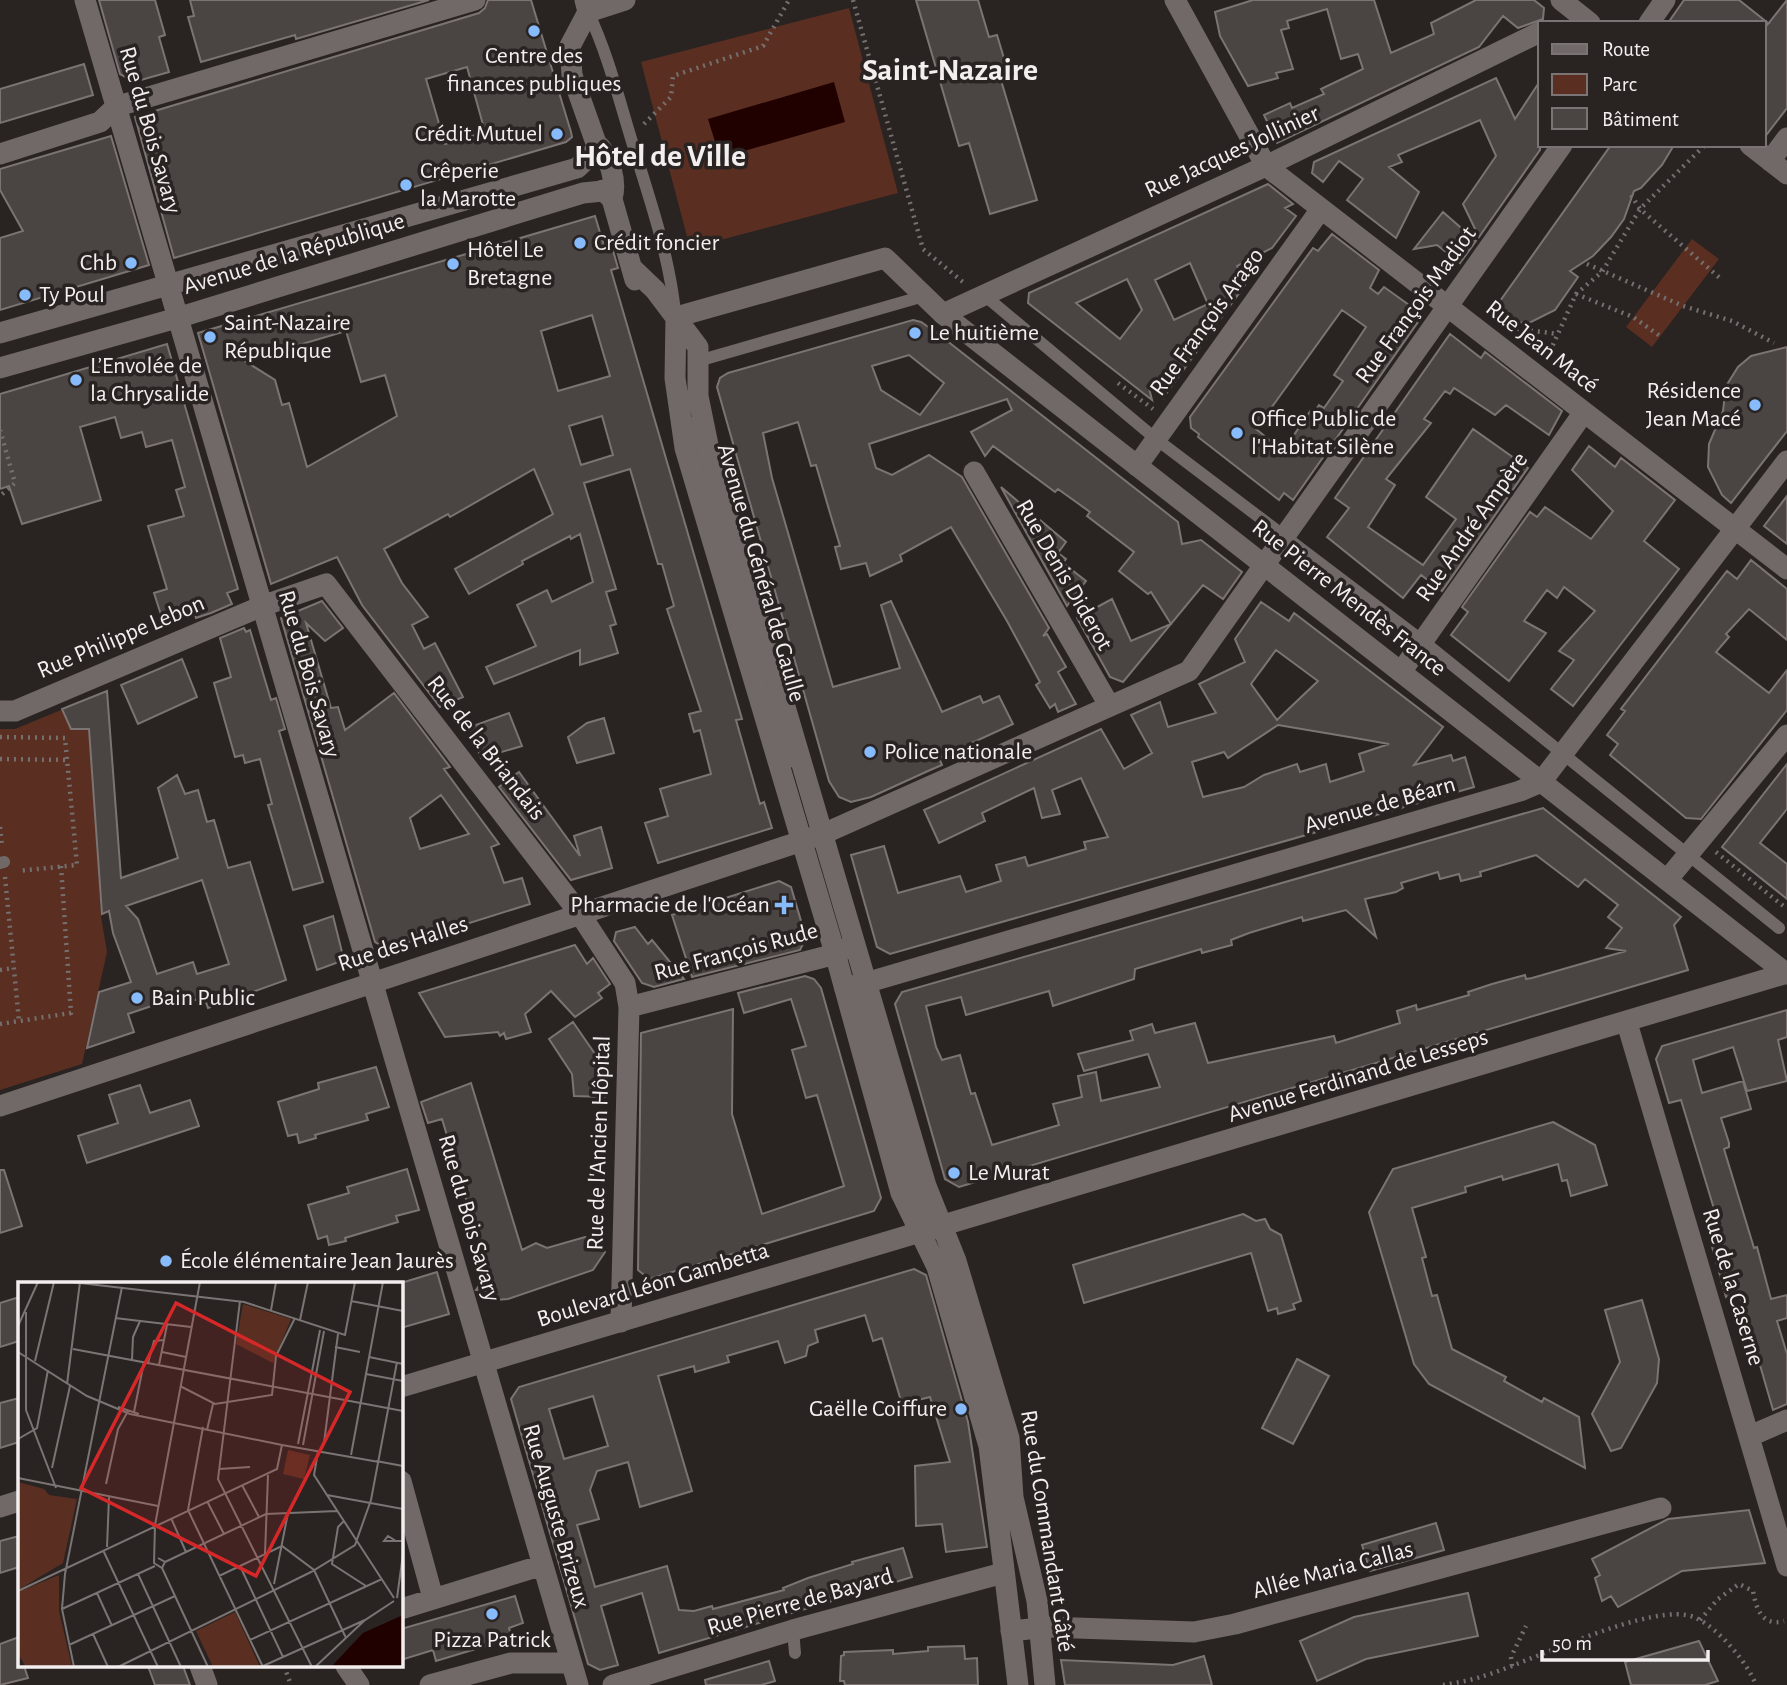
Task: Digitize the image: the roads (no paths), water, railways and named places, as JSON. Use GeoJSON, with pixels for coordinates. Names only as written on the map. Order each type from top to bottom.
{"type":"FeatureCollection","features":[{"type":"Feature","properties":{"kind":"street","name":"Rue du Bois Savary"},"geometry":{"type":"LineString","coordinates":[[85,0],[484,1362]]}},
{"type":"Feature","properties":{"kind":"street"},"geometry":{"type":"LineString","coordinates":[[0,154],[100,122],[116,107],[475,0]]}},
{"type":"Feature","properties":{"kind":"street"},"geometry":{"type":"LineString","coordinates":[[625,0],[581,3],[570,46],[572,75],[594,148],[604,150],[615,188],[607,195],[639,293],[645,300],[676,317]]}},
{"type":"Feature","properties":{"kind":"street"},"geometry":{"type":"LineString","coordinates":[[1177,0],[1266,166]]}},
{"type":"Feature","properties":{"kind":"street"},"geometry":{"type":"LineString","coordinates":[[1561,0],[1576,20]]}},
{"type":"Feature","properties":{"kind":"street"},"geometry":{"type":"LineString","coordinates":[[1650,21],[1665,0]]}},
{"type":"Feature","properties":{"kind":"street","name":"Rue Jacques Jollinier"},"geometry":{"type":"LineString","coordinates":[[943,314],[1266,166],[1538,34]]}},
{"type":"Feature","properties":{"kind":"street"},"geometry":{"type":"LineString","coordinates":[[1753,147],[1779,167],[1787,138]]}},
{"type":"Feature","properties":{"kind":"street","name":"Rue François Madiot"},"geometry":{"type":"LineString","coordinates":[[1109,705],[1189,671],[1561,147]]}},
{"type":"Feature","properties":{"kind":"street","name":"Avenue de la République"},"geometry":{"type":"LineString","coordinates":[[0,333],[576,168],[594,148]]}},
{"type":"Feature","properties":{"kind":"street","name":"Rue Jean Macé"},"geometry":{"type":"LineString","coordinates":[[1266,166],[1787,569]]}},
{"type":"Feature","properties":{"kind":"street","name":"Avenue de la République"},"geometry":{"type":"LineString","coordinates":[[0,368],[177,318],[583,193],[607,195]]}},
{"type":"Feature","properties":{"kind":"street","name":"Rue François Arago"},"geometry":{"type":"LineString","coordinates":[[1137,466],[1321,209]]}},
{"type":"Feature","properties":{"kind":"street","name":"Rue Pierre Mendès France"},"geometry":{"type":"LineString","coordinates":[[676,317],[885,258],[943,314],[1787,973]]}},
{"type":"Feature","properties":{"kind":"street","name":"Avenue du Général de Gaulle"},"geometry":{"type":"LineString","coordinates":[[676,317],[698,347],[698,396],[708,444],[823,834],[845,949],[855,985],[926,1186],[932,1229]]}},
{"type":"Feature","properties":{"kind":"street","name":"Avenue du Général de Gaulle"},"geometry":{"type":"LineString","coordinates":[[676,317],[675,378],[685,448],[802,841],[845,949]]}},
{"type":"Feature","properties":{"kind":"street","name":"Rue André Ampère"},"geometry":{"type":"LineString","coordinates":[[1401,672],[1584,412]]}},
{"type":"Feature","properties":{"kind":"street"},"geometry":{"type":"LineString","coordinates":[[1541,782],[1787,461]]}},
{"type":"Feature","properties":{"kind":"street","name":"Rue Denis Diderot"},"geometry":{"type":"LineString","coordinates":[[974,472],[1109,705]]}},
{"type":"Feature","properties":{"kind":"street","name":"Rue de la Briandais"},"geometry":{"type":"LineString","coordinates":[[262,606],[326,583],[580,914],[625,983],[629,1007]]}},
{"type":"Feature","properties":{"kind":"street","name":"Rue Philippe Lebon"},"geometry":{"type":"LineString","coordinates":[[0,711],[15,711],[262,606]]}},
{"type":"Feature","properties":{"kind":"street","name":"Rue des Halles"},"geometry":{"type":"LineString","coordinates":[[0,1105],[823,834],[1109,705]]}},
{"type":"Feature","properties":{"kind":"street"},"geometry":{"type":"LineString","coordinates":[[1667,880],[1787,735]]}},
{"type":"Feature","properties":{"kind":"street","name":"Avenue de Béarn"},"geometry":{"type":"LineString","coordinates":[[855,985],[1520,791],[1541,782]]}},
{"type":"Feature","properties":{"kind":"street","name":"Rue François Rude"},"geometry":{"type":"LineString","coordinates":[[629,1007],[845,949]]}},
{"type":"Feature","properties":{"kind":"street","name":"Avenue Ferdinand de Lesseps"},"geometry":{"type":"LineString","coordinates":[[932,1229],[1787,973]]}},
{"type":"Feature","properties":{"kind":"street","name":"Rue de l'Ancien Hôpital"},"geometry":{"type":"LineString","coordinates":[[621,1322],[629,1007]]}},
{"type":"Feature","properties":{"kind":"street","name":"Rue de la Caserne"},"geometry":{"type":"LineString","coordinates":[[1627,1023],[1787,1566]]}},
{"type":"Feature","properties":{"kind":"street","name":"Boulevard Léon Gambetta"},"geometry":{"type":"LineString","coordinates":[[402,1387],[932,1229]]}},
{"type":"Feature","properties":{"kind":"street","name":"Rue du Commandant Gâté"},"geometry":{"type":"LineString","coordinates":[[932,1229],[1009,1438],[1004,1500],[1003,1573],[1018,1685]]}},
{"type":"Feature","properties":{"kind":"street","name":"Rue Auguste Brizeux"},"geometry":{"type":"LineString","coordinates":[[484,1362],[578,1685]]}},
{"type":"Feature","properties":{"kind":"street"},"geometry":{"type":"LineString","coordinates":[[1750,1436],[1787,1420]]}},
{"type":"Feature","properties":{"kind":"street"},"geometry":{"type":"LineString","coordinates":[[402,1485],[433,1598]]}},
{"type":"Feature","properties":{"kind":"street","name":"Rue du Commandant Gâté"},"geometry":{"type":"LineString","coordinates":[[1004,1500],[1040,1627],[1045,1685]]}},
{"type":"Feature","properties":{"kind":"street"},"geometry":{"type":"LineString","coordinates":[[0,1507],[18,1501]]}},
{"type":"Feature","properties":{"kind":"street","name":"Allée Maria Callas"},"geometry":{"type":"LineString","coordinates":[[1011,1630],[1040,1627],[1194,1632],[1235,1625],[1661,1508]]}},
{"type":"Feature","properties":{"kind":"street"},"geometry":{"type":"LineString","coordinates":[[402,1609],[543,1565]]}},
{"type":"Feature","properties":{"kind":"street","name":"Rue Pierre de Bayard"},"geometry":{"type":"LineString","coordinates":[[612,1685],[793,1630],[928,1602],[1003,1573]]}},
{"type":"Feature","properties":{"kind":"street"},"geometry":{"type":"LineString","coordinates":[[430,1685],[511,1662],[571,1663]]}},
{"type":"Feature","properties":{"kind":"street"},"geometry":{"type":"LineString","coordinates":[[347,1668],[359,1685]]}},
{"type":"Feature","properties":{"kind":"lane"},"geometry":{"type":"LineString","coordinates":[[581,3],[605,50],[672,279],[676,317]]}},
{"type":"Feature","properties":{"kind":"lane"},"geometry":{"type":"LineString","coordinates":[[984,295],[1156,439],[1424,642],[1779,928]]}},
{"type":"Feature","properties":{"kind":"lane"},"geometry":{"type":"LineString","coordinates":[[698,361],[924,296]]}},
{"type":"Feature","properties":{"kind":"lane","name":"Avenue du Général de Gaulle"},"geometry":{"type":"LineString","coordinates":[[676,317],[685,351],[688,411],[695,444],[807,824],[823,834]]}},
{"type":"Feature","properties":{"kind":"lane"},"geometry":{"type":"LineString","coordinates":[[793,1630],[795,1653]]}},
{"type":"Feature","properties":{"kind":"place","name":"Centre des finances publiques"},"geometry":{"type":"Point","coordinates":[534,31]}},
{"type":"Feature","properties":{"kind":"place","name":"Crédit Mutuel"},"geometry":{"type":"Point","coordinates":[557,134]}},
{"type":"Feature","properties":{"kind":"place","name":"Crêperie la Marotte"},"geometry":{"type":"Point","coordinates":[406,185]}},
{"type":"Feature","properties":{"kind":"place","name":"Crédit foncier"},"geometry":{"type":"Point","coordinates":[580,243]}},
{"type":"Feature","properties":{"kind":"place","name":"Chb"},"geometry":{"type":"Point","coordinates":[131,263]}},
{"type":"Feature","properties":{"kind":"place","name":"Hôtel Le Bretagne"},"geometry":{"type":"Point","coordinates":[453,264]}},
{"type":"Feature","properties":{"kind":"place","name":"Ty Poul"},"geometry":{"type":"Point","coordinates":[25,295]}},
{"type":"Feature","properties":{"kind":"place","name":"Le huitième"},"geometry":{"type":"Point","coordinates":[915,333]}},
{"type":"Feature","properties":{"kind":"place","name":"Saint-Nazaire République"},"geometry":{"type":"Point","coordinates":[210,337]}},
{"type":"Feature","properties":{"kind":"place","name":"L’Envolée de la Chrysalide"},"geometry":{"type":"Point","coordinates":[76,380]}},
{"type":"Feature","properties":{"kind":"place","name":"Résidence Jean Macé"},"geometry":{"type":"Point","coordinates":[1755,405]}},
{"type":"Feature","properties":{"kind":"place","name":"Office Public de l'Habitat Silène"},"geometry":{"type":"Point","coordinates":[1237,433]}},
{"type":"Feature","properties":{"kind":"place","name":"Police nationale"},"geometry":{"type":"Point","coordinates":[870,752]}},
{"type":"Feature","properties":{"kind":"place","name":"Pharmacie de l'Océan"},"geometry":{"type":"Point","coordinates":[784,905]}},
{"type":"Feature","properties":{"kind":"place","name":"Bain Public"},"geometry":{"type":"Point","coordinates":[137,998]}},
{"type":"Feature","properties":{"kind":"place","name":"Le Murat"},"geometry":{"type":"Point","coordinates":[954,1173]}},
{"type":"Feature","properties":{"kind":"place","name":"École élémentaire Jean Jaurès"},"geometry":{"type":"Point","coordinates":[166,1261]}},
{"type":"Feature","properties":{"kind":"place","name":"Gaëlle Coiffure"},"geometry":{"type":"Point","coordinates":[961,1409]}},
{"type":"Feature","properties":{"kind":"place","name":"Pizza Patrick"},"geometry":{"type":"Point","coordinates":[492,1614]}},
{"type":"Feature","properties":{"kind":"district","name":"Saint-Nazaire"},"geometry":{"type":"Point","coordinates":[950,70]}},
{"type":"Feature","properties":{"kind":"district","name":"Hôtel de Ville"},"geometry":{"type":"Point","coordinates":[660,156]}}]}
